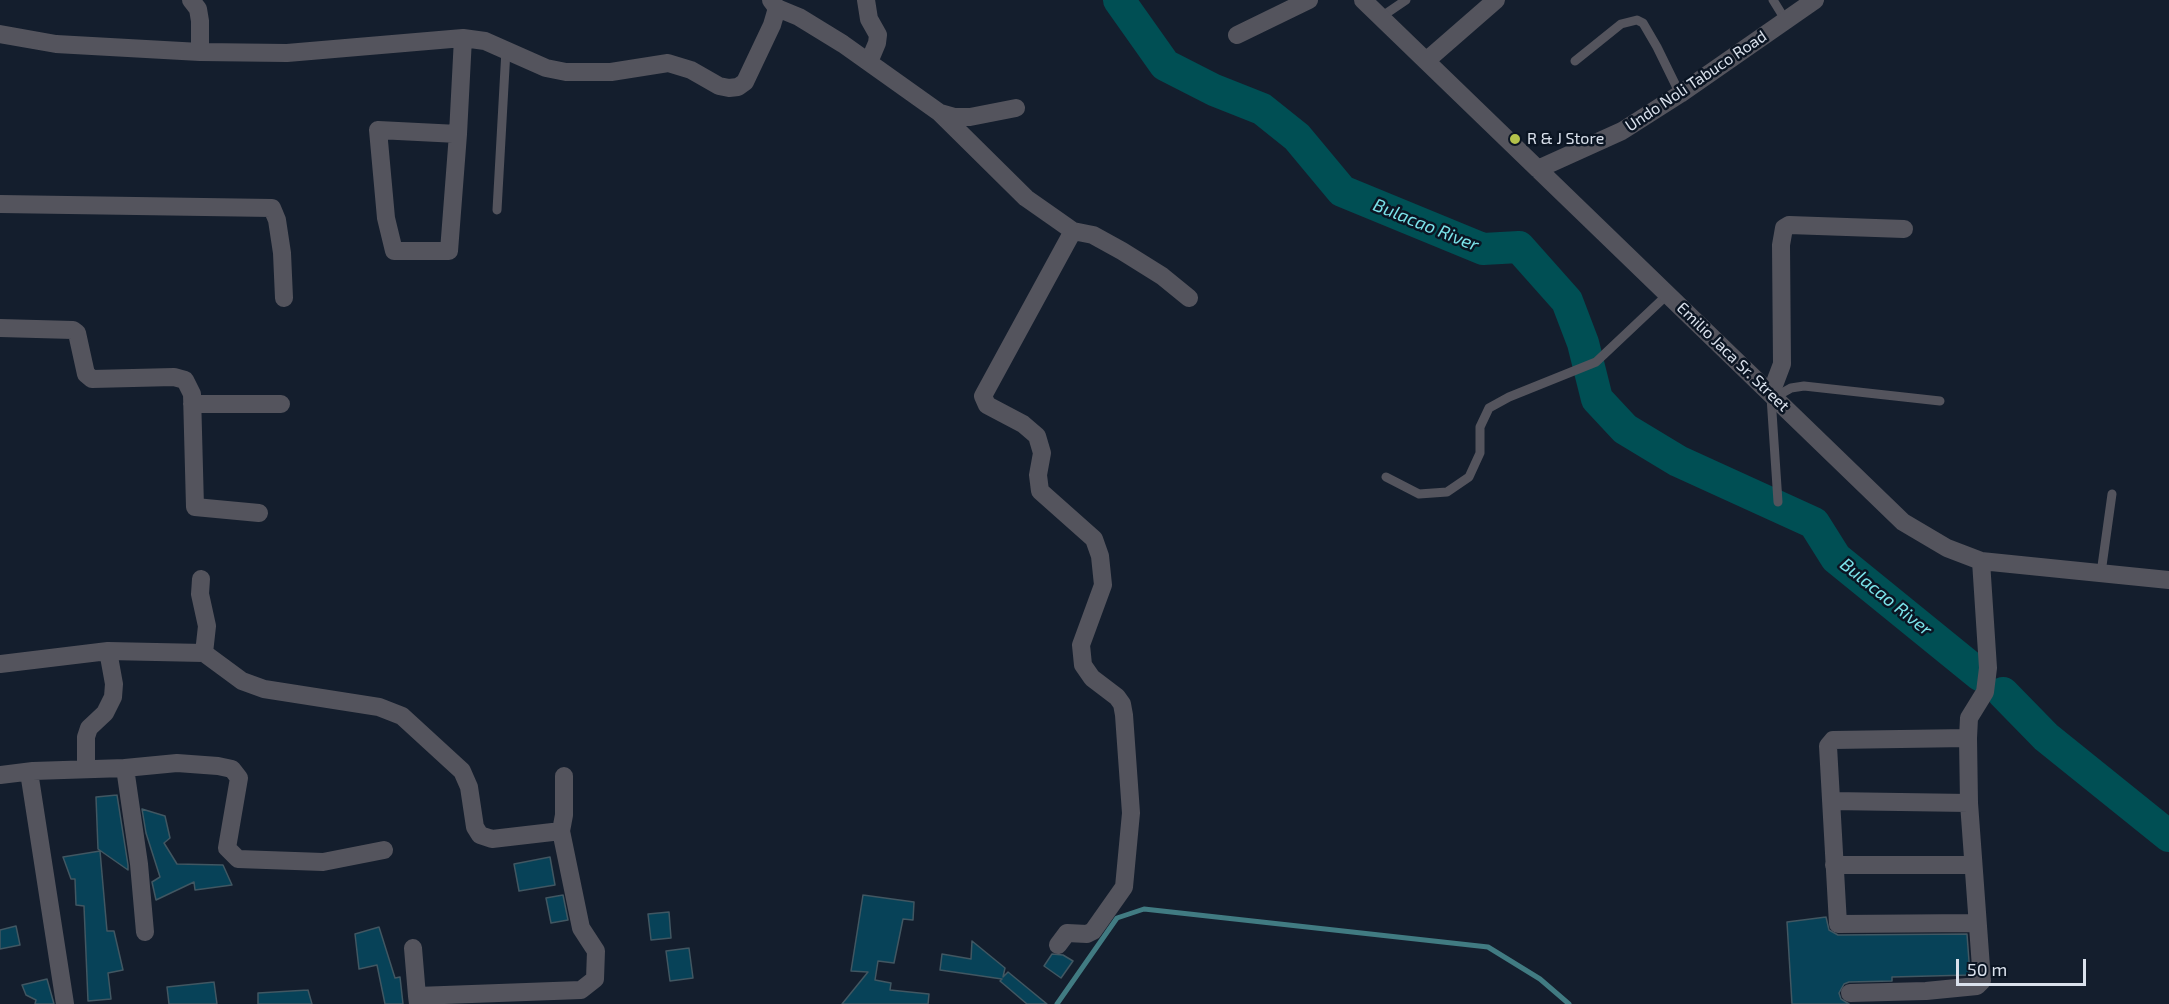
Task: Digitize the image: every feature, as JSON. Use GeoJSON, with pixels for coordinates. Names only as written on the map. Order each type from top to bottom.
{"type":"FeatureCollection","features":[{"type":"Feature","properties":{"kind":"street"},"geometry":{"type":"LineString","coordinates":[[191,0],[198,9],[200,52]]}},
{"type":"Feature","properties":{"kind":"street"},"geometry":{"type":"LineString","coordinates":[[866,0],[869,19],[878,35],[869,63]]}},
{"type":"Feature","properties":{"kind":"street"},"geometry":{"type":"LineString","coordinates":[[1237,35],[1309,0]]}},
{"type":"Feature","properties":{"kind":"street","name":"Emilio Jaca Sr. Street"},"geometry":{"type":"LineString","coordinates":[[1363,0],[1903,522],[1947,548],[1981,561],[2169,580]]}},
{"type":"Feature","properties":{"kind":"street"},"geometry":{"type":"LineString","coordinates":[[1426,61],[1496,0]]}},
{"type":"Feature","properties":{"kind":"street","name":"Undo Noli Tabuco Road"},"geometry":{"type":"LineString","coordinates":[[1539,169],[1622,131],[1680,94],[1815,0]]}},
{"type":"Feature","properties":{"kind":"street"},"geometry":{"type":"LineString","coordinates":[[0,34],[56,44],[200,52],[287,53],[464,38],[485,41],[546,68],[566,72],[611,72],[668,63],[691,70],[719,86],[738,87],[745,82],[772,25],[774,4],[799,17],[940,113],[1026,198],[1073,231],[1093,235],[1162,276],[1189,298]]}},
{"type":"Feature","properties":{"kind":"street"},"geometry":{"type":"LineString","coordinates":[[458,134],[378,130],[386,218],[394,251],[449,250],[458,134],[464,38]]}},
{"type":"Feature","properties":{"kind":"street"},"geometry":{"type":"LineString","coordinates":[[940,113],[954,117],[970,117],[1016,108]]}},
{"type":"Feature","properties":{"kind":"street"},"geometry":{"type":"LineString","coordinates":[[0,204],[272,208],[277,220],[282,253],[284,298]]}},
{"type":"Feature","properties":{"kind":"street"},"geometry":{"type":"LineString","coordinates":[[1773,395],[1782,364],[1781,245],[1784,228],[1789,225],[1904,230]]}},
{"type":"Feature","properties":{"kind":"street"},"geometry":{"type":"LineString","coordinates":[[1058,945],[1067,933],[1087,934],[1093,931],[1124,887],[1131,813],[1124,715],[1122,704],[1117,697],[1092,678],[1083,664],[1081,645],[1103,585],[1100,556],[1094,539],[1040,491],[1038,475],[1042,453],[1036,436],[1023,424],[987,405],[983,396],[1073,231]]}},
{"type":"Feature","properties":{"kind":"street"},"geometry":{"type":"LineString","coordinates":[[0,328],[73,330],[78,333],[85,371],[91,378],[182,378],[190,388],[192,404],[195,507],[259,513]]}},
{"type":"Feature","properties":{"kind":"street"},"geometry":{"type":"LineString","coordinates":[[192,404],[281,404]]}},
{"type":"Feature","properties":{"kind":"street"},"geometry":{"type":"LineString","coordinates":[[1850,993],[1977,986],[1983,977],[1969,803],[1968,738],[1969,718],[1985,692],[1988,668],[1981,561]]}},
{"type":"Feature","properties":{"kind":"street"},"geometry":{"type":"LineString","coordinates":[[201,579],[200,594],[207,626],[204,652]]}},
{"type":"Feature","properties":{"kind":"street"},"geometry":{"type":"LineString","coordinates":[[86,768],[86,737],[89,728],[105,713],[113,697],[114,684],[108,651]]}},
{"type":"Feature","properties":{"kind":"street"},"geometry":{"type":"LineString","coordinates":[[0,664],[108,651],[204,652],[242,681],[264,689],[362,704],[402,716],[462,771],[469,787],[475,827],[485,838],[561,831]]}},
{"type":"Feature","properties":{"kind":"street"},"geometry":{"type":"LineString","coordinates":[[1968,738],[1830,741],[1828,746],[1838,924],[1977,923]]}},
{"type":"Feature","properties":{"kind":"street"},"geometry":{"type":"LineString","coordinates":[[0,775],[29,771],[125,768],[177,763],[232,769],[239,778],[227,848],[238,859],[323,862],[384,850]]}},
{"type":"Feature","properties":{"kind":"street"},"geometry":{"type":"LineString","coordinates":[[125,768],[139,864],[145,932]]}},
{"type":"Feature","properties":{"kind":"street"},"geometry":{"type":"LineString","coordinates":[[29,771],[65,1004]]}},
{"type":"Feature","properties":{"kind":"street"},"geometry":{"type":"LineString","coordinates":[[413,948],[418,1000],[581,990],[595,979],[596,951],[581,928],[561,831],[564,815],[564,776]]}},
{"type":"Feature","properties":{"kind":"street"},"geometry":{"type":"LineString","coordinates":[[1831,801],[1969,803]]}},
{"type":"Feature","properties":{"kind":"street"},"geometry":{"type":"LineString","coordinates":[[1834,865],[1973,865]]}},
{"type":"Feature","properties":{"kind":"lane"},"geometry":{"type":"LineString","coordinates":[[1381,17],[1406,0]]}},
{"type":"Feature","properties":{"kind":"lane"},"geometry":{"type":"LineString","coordinates":[[1773,0],[1786,21]]}},
{"type":"Feature","properties":{"kind":"lane"},"geometry":{"type":"LineString","coordinates":[[1575,61],[1621,24],[1637,20],[1643,22],[1680,94]]}},
{"type":"Feature","properties":{"kind":"lane"},"geometry":{"type":"LineString","coordinates":[[497,210],[506,50]]}},
{"type":"Feature","properties":{"kind":"lane"},"geometry":{"type":"LineString","coordinates":[[1386,477],[1419,494],[1447,492],[1469,477],[1480,453],[1480,427],[1489,408],[1509,397],[1596,362],[1667,295]]}},
{"type":"Feature","properties":{"kind":"lane"},"geometry":{"type":"LineString","coordinates":[[1778,502],[1773,395],[1804,386],[1940,401]]}},
{"type":"Feature","properties":{"kind":"lane"},"geometry":{"type":"LineString","coordinates":[[2101,573],[2112,494]]}},
{"type":"Feature","properties":{"kind":"building"},"geometry":{"type":"Polygon","coordinates":[[[117,795],[128,870],[98,849],[96,797],[117,795]]]}},
{"type":"Feature","properties":{"kind":"building"},"geometry":{"type":"Polygon","coordinates":[[[142,809],[165,816],[170,838],[164,843],[177,864],[223,865],[232,885],[195,890],[194,882],[156,900],[152,882],[160,877],[146,833],[142,809]]]}},
{"type":"Feature","properties":{"kind":"building"},"geometry":{"type":"Polygon","coordinates":[[[100,851],[107,931],[114,931],[123,970],[108,973],[111,999],[88,1001],[84,906],[76,905],[75,879],[71,879],[63,857],[100,851]]]}},
{"type":"Feature","properties":{"kind":"building"},"geometry":{"type":"Polygon","coordinates":[[[550,857],[555,885],[519,891],[514,864],[550,857]]]}},
{"type":"Feature","properties":{"kind":"building"},"geometry":{"type":"Polygon","coordinates":[[[563,895],[568,920],[551,923],[546,898],[563,895]]]}},
{"type":"Feature","properties":{"kind":"building"},"geometry":{"type":"Polygon","coordinates":[[[863,895],[914,902],[913,920],[903,919],[894,963],[878,961],[875,980],[891,983],[890,990],[929,994],[928,1004],[842,1004],[868,972],[851,971],[863,895]]]}},
{"type":"Feature","properties":{"kind":"building"},"geometry":{"type":"Polygon","coordinates":[[[669,912],[671,938],[651,940],[648,914],[669,912]]]}},
{"type":"Feature","properties":{"kind":"building"},"geometry":{"type":"Polygon","coordinates":[[[1826,917],[1829,930],[1838,935],[1967,934],[1970,975],[1892,977],[1892,981],[1849,982],[1844,984],[1839,993],[1841,999],[1849,1004],[1792,1004],[1787,922],[1826,917]]]}},
{"type":"Feature","properties":{"kind":"building"},"geometry":{"type":"Polygon","coordinates":[[[16,926],[20,945],[0,949],[0,930],[16,926]]]}},
{"type":"Feature","properties":{"kind":"building"},"geometry":{"type":"Polygon","coordinates":[[[379,927],[395,978],[400,977],[403,1004],[385,1004],[377,965],[359,969],[355,934],[379,927]]]}},
{"type":"Feature","properties":{"kind":"building"},"geometry":{"type":"Polygon","coordinates":[[[972,941],[1005,968],[1003,977],[1008,972],[1047,1004],[1027,1004],[1000,981],[1002,979],[940,970],[942,954],[971,959],[972,941]]]}},
{"type":"Feature","properties":{"kind":"building"},"geometry":{"type":"Polygon","coordinates":[[[689,948],[693,978],[670,981],[666,951],[689,948]]]}},
{"type":"Feature","properties":{"kind":"building"},"geometry":{"type":"Polygon","coordinates":[[[1052,954],[1063,955],[1073,961],[1061,978],[1044,966],[1052,954]]]}},
{"type":"Feature","properties":{"kind":"building"},"geometry":{"type":"Polygon","coordinates":[[[47,979],[54,1004],[35,1004],[36,1000],[26,995],[22,985],[47,979]]]}},
{"type":"Feature","properties":{"kind":"building"},"geometry":{"type":"Polygon","coordinates":[[[214,982],[217,1004],[169,1004],[167,987],[214,982]]]}},
{"type":"Feature","properties":{"kind":"building"},"geometry":{"type":"Polygon","coordinates":[[[308,990],[312,1004],[258,1004],[258,993],[308,990]]]}},
{"type":"Feature","properties":{"kind":"waterway","name":"Bulacao River"},"geometry":{"type":"LineString","coordinates":[[1119,0],[1165,65],[1214,90],[1262,109],[1297,137],[1342,191],[1483,249],[1519,247],[1567,301],[1583,343],[1597,399],[1625,429],[1678,461],[1814,523],[1836,558],[1980,675]]}},
{"type":"Feature","properties":{"kind":"waterway","name":"Bulacao River"},"geometry":{"type":"LineString","coordinates":[[2003,693],[2046,737],[2169,836]]}},
{"type":"Feature","properties":{"kind":"waterway"},"geometry":{"type":"LineString","coordinates":[[1057,1004],[1117,918],[1144,909],[1488,947],[1540,979],[1569,1004]]}},
{"type":"Feature","properties":{"kind":"place","name":"R & J Store"},"geometry":{"type":"Point","coordinates":[1515,139]}}]}
